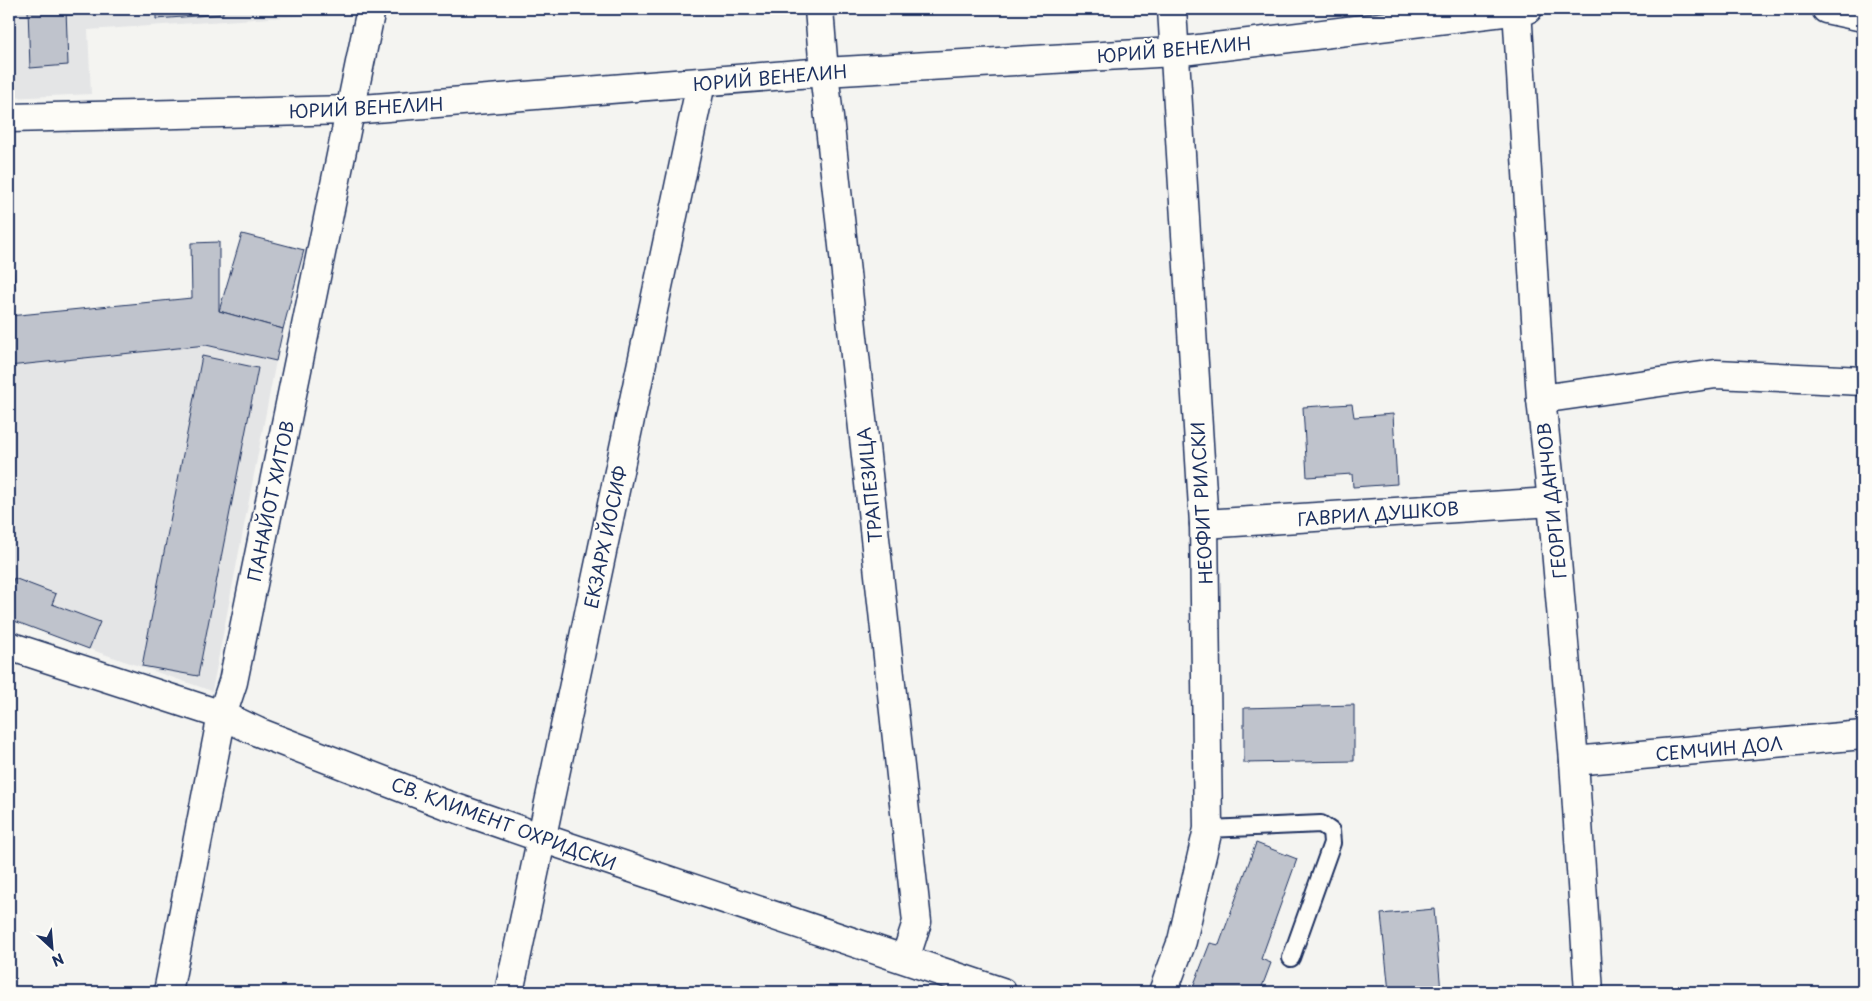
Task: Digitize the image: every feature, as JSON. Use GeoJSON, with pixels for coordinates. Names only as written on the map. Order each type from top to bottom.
{"type":"FeatureCollection","features":[{"type":"Feature","properties":{"kind":"street","name":"ПАНАЙОТ ХИТОВ"},"geometry":{"type":"LineString","coordinates":[[168,992],[222,715],[233,682],[371,9]]}},
{"type":"Feature","properties":{"kind":"street","name":"ТРАПЕЗИЦА"},"geometry":{"type":"LineString","coordinates":[[819,9],[824,72],[917,922],[905,959]]}},
{"type":"Feature","properties":{"kind":"street","name":"НЕОФИТ РИЛСКИ"},"geometry":{"type":"LineString","coordinates":[[1163,992],[1182,941],[1208,829],[1204,524],[1172,9]]}},
{"type":"Feature","properties":{"kind":"street","name":"ЮРИЙ ВЕНЕЛИН"},"geometry":{"type":"LineString","coordinates":[[9,118],[350,110],[824,72],[1174,52],[1521,9]]}},
{"type":"Feature","properties":{"kind":"street","name":"ГЕОРГИ ДАНЧОВ"},"geometry":{"type":"LineString","coordinates":[[1521,9],[1541,399],[1552,502],[1574,761],[1590,992]]}},
{"type":"Feature","properties":{"kind":"street"},"geometry":{"type":"LineString","coordinates":[[1826,9],[1863,17]]}},
{"type":"Feature","properties":{"kind":"street","name":"ЕКЗАРХ ЙОСИФ"},"geometry":{"type":"LineString","coordinates":[[510,992],[701,83]]}},
{"type":"Feature","properties":{"kind":"street"},"geometry":{"type":"LineString","coordinates":[[1541,399],[1716,374],[1863,382]]}},
{"type":"Feature","properties":{"kind":"street","name":"ГАВРИЛ ДУШКОВ"},"geometry":{"type":"LineString","coordinates":[[1204,524],[1552,502]]}},
{"type":"Feature","properties":{"kind":"street","name":"СВ. КЛИМЕНТ ОХРИДСКИ"},"geometry":{"type":"LineString","coordinates":[[9,646],[222,715],[258,732],[426,797],[542,838],[1002,992]]}},
{"type":"Feature","properties":{"kind":"street","name":"СЕМЧИН ДОЛ"},"geometry":{"type":"LineString","coordinates":[[1574,761],[1863,736]]}},
{"type":"Feature","properties":{"kind":"lane"},"geometry":{"type":"LineString","coordinates":[[1208,829],[1321,824],[1331,831],[1332,843],[1291,958]]}},
{"type":"Feature","properties":{"kind":"shaded area"},"geometry":{"type":"Polygon","coordinates":[[[9,9],[345,9],[344,13],[88,30],[91,94],[9,98],[9,9]]]}},
{"type":"Feature","properties":{"kind":"shaded area"},"geometry":{"type":"Polygon","coordinates":[[[206,345],[276,361],[212,691],[89,649],[9,619],[9,366],[206,345]]]}},
{"type":"Feature","properties":{"kind":"building"},"geometry":{"type":"Polygon","coordinates":[[[28,9],[66,9],[68,65],[30,68],[28,9]]]}},
{"type":"Feature","properties":{"kind":"building"},"geometry":{"type":"Polygon","coordinates":[[[66,9],[223,9],[223,14],[156,19],[156,12],[66,15],[66,9]]]}},
{"type":"Feature","properties":{"kind":"building"},"geometry":{"type":"Polygon","coordinates":[[[9,210],[15,289],[9,289],[9,210]]]}},
{"type":"Feature","properties":{"kind":"building"},"geometry":{"type":"Polygon","coordinates":[[[242,234],[304,250],[283,329],[219,311],[242,234]]]}},
{"type":"Feature","properties":{"kind":"building"},"geometry":{"type":"Polygon","coordinates":[[[219,242],[219,311],[283,329],[276,361],[206,345],[9,366],[9,316],[192,298],[191,243],[219,242]]]}},
{"type":"Feature","properties":{"kind":"building"},"geometry":{"type":"Polygon","coordinates":[[[202,356],[258,368],[198,676],[142,666],[202,356]]]}},
{"type":"Feature","properties":{"kind":"building"},"geometry":{"type":"Polygon","coordinates":[[[1352,404],[1354,417],[1393,414],[1397,484],[1353,487],[1352,474],[1307,477],[1303,407],[1352,404]]]}},
{"type":"Feature","properties":{"kind":"building"},"geometry":{"type":"Polygon","coordinates":[[[14,578],[56,594],[52,604],[100,622],[89,649],[9,619],[9,584],[12,585],[14,578]]]}},
{"type":"Feature","properties":{"kind":"building"},"geometry":{"type":"Polygon","coordinates":[[[1354,705],[1354,761],[1244,763],[1244,708],[1354,705]]]}},
{"type":"Feature","properties":{"kind":"building"},"geometry":{"type":"Polygon","coordinates":[[[1256,843],[1297,859],[1261,959],[1271,963],[1260,992],[1191,992],[1210,943],[1219,945],[1256,843]]]}},
{"type":"Feature","properties":{"kind":"building"},"geometry":{"type":"Polygon","coordinates":[[[1434,909],[1441,992],[1389,992],[1381,914],[1434,909]]]}}]}
